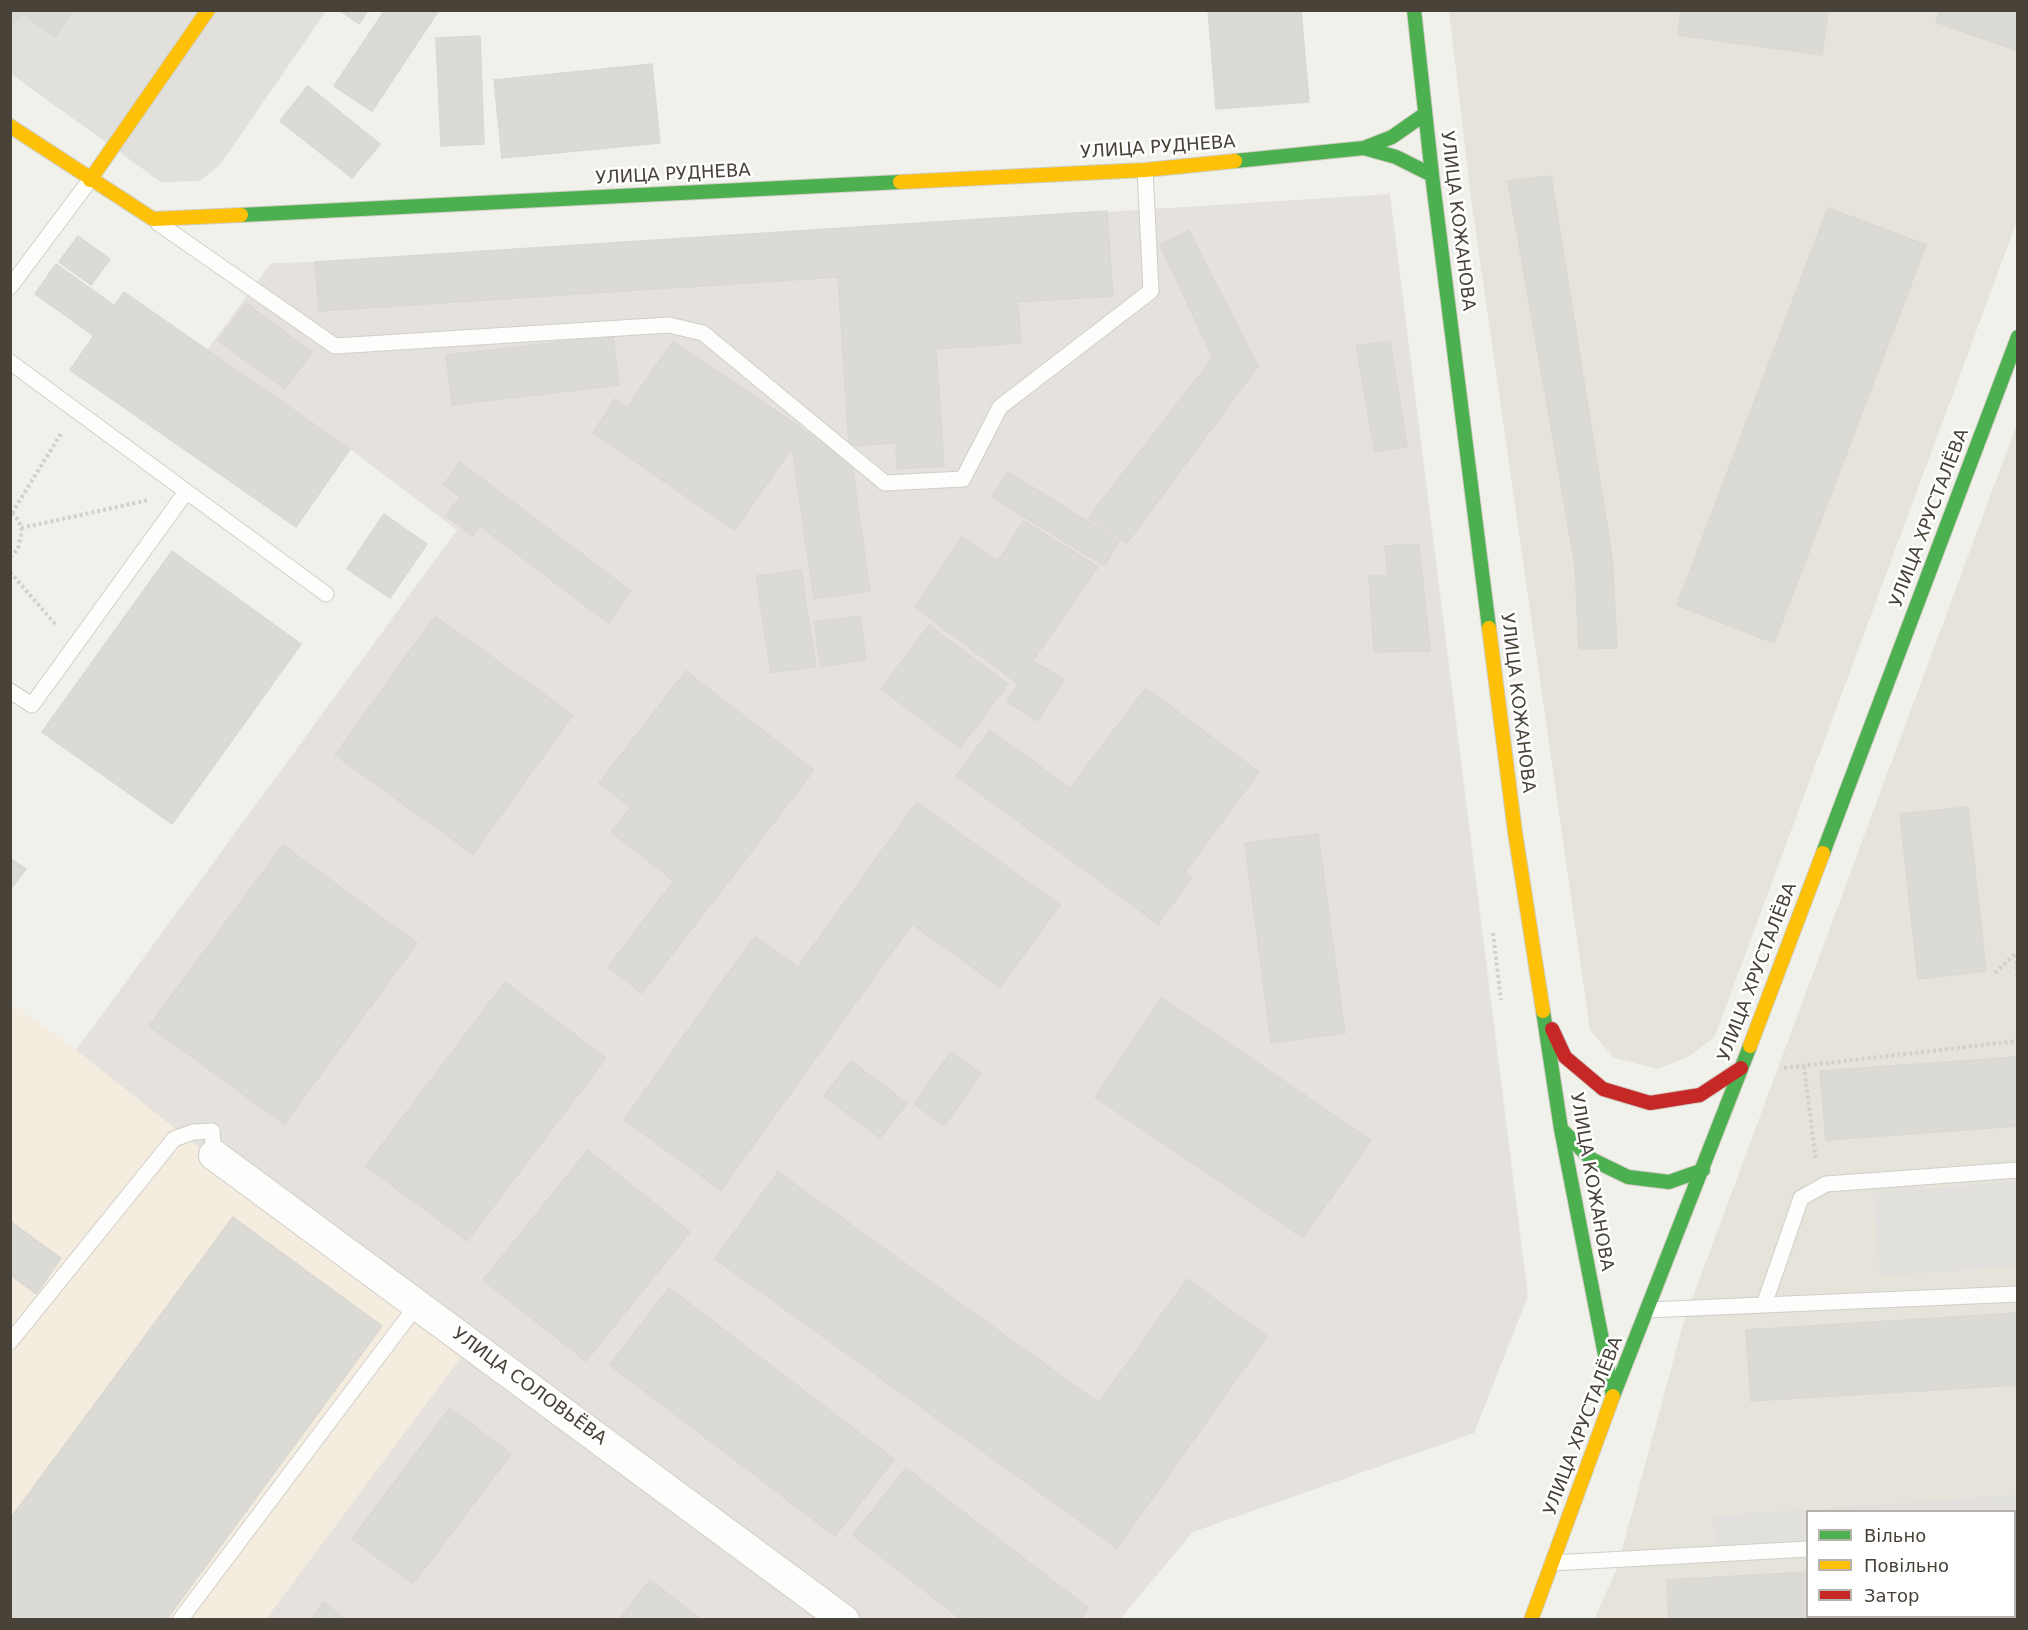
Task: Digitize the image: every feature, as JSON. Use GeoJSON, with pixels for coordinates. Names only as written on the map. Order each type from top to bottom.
{"type":"FeatureCollection","features":[{"type":"Feature","properties":{"kind":"main road"},"geometry":{"type":"LineString","coordinates":[[90,180],[208,10]]}},
{"type":"Feature","properties":{"kind":"main road","name":"УЛИЦА КОЖАНОВА"},"geometry":{"type":"LineString","coordinates":[[1414,10],[1432,175],[1515,832],[1561,1129],[1613,1396]]}},
{"type":"Feature","properties":{"kind":"main road","name":"УЛИЦА РУДНЕВА"},"geometry":{"type":"LineString","coordinates":[[153,219],[1145,170],[1364,148],[1392,137],[1425,114]]}},
{"type":"Feature","properties":{"kind":"main road"},"geometry":{"type":"LineString","coordinates":[[10,126],[153,219]]}},
{"type":"Feature","properties":{"kind":"main road","name":"УЛИЦА РУДНЕВА"},"geometry":{"type":"LineString","coordinates":[[1364,148],[1396,157],[1432,175]]}},
{"type":"Feature","properties":{"kind":"main road","name":"УЛИЦА ХРУСТАЛЁВА"},"geometry":{"type":"LineString","coordinates":[[1531,1620],[1613,1396],[1703,1170],[2018,338]]}},
{"type":"Feature","properties":{"kind":"main road"},"geometry":{"type":"LineString","coordinates":[[1544,1012],[1565,1057],[1603,1089],[1650,1102],[1700,1095],[1741,1068]]}},
{"type":"Feature","properties":{"kind":"main road"},"geometry":{"type":"LineString","coordinates":[[1561,1129],[1591,1159],[1628,1177],[1669,1182],[1703,1170]]}},
{"type":"Feature","properties":{"kind":"street","name":"УЛИЦА СОЛОВЬЁВА"},"geometry":{"type":"LineString","coordinates":[[214,1155],[844,1620]]}},
{"type":"Feature","properties":{"kind":"lane"},"geometry":{"type":"LineString","coordinates":[[153,219],[335,346],[669,325],[703,333],[885,483],[963,479],[1000,407],[1151,291],[1145,170]]}},
{"type":"Feature","properties":{"kind":"lane"},"geometry":{"type":"LineString","coordinates":[[10,287],[90,180]]}},
{"type":"Feature","properties":{"kind":"lane"},"geometry":{"type":"LineString","coordinates":[[10,362],[326,594]]}},
{"type":"Feature","properties":{"kind":"lane"},"geometry":{"type":"LineString","coordinates":[[10,691],[32,705],[186,492]]}},
{"type":"Feature","properties":{"kind":"lane"},"geometry":{"type":"LineString","coordinates":[[10,1342],[174,1139],[193,1132],[212,1131],[214,1155]]}},
{"type":"Feature","properties":{"kind":"lane"},"geometry":{"type":"LineString","coordinates":[[1764,1305],[1801,1198],[1826,1184],[2018,1170]]}},
{"type":"Feature","properties":{"kind":"lane"},"geometry":{"type":"LineString","coordinates":[[1648,1310],[2018,1294]]}},
{"type":"Feature","properties":{"kind":"lane"},"geometry":{"type":"LineString","coordinates":[[180,1620],[417,1305]]}},
{"type":"Feature","properties":{"kind":"lane"},"geometry":{"type":"LineString","coordinates":[[1552,1563],[1806,1549]]}},
{"type":"Feature","properties":{"kind":"path"},"geometry":{"type":"LineString","coordinates":[[10,557],[18,549],[21,540],[21,528],[11,512],[76,410]]}},
{"type":"Feature","properties":{"kind":"path"},"geometry":{"type":"LineString","coordinates":[[21,528],[186,492]]}},
{"type":"Feature","properties":{"kind":"path"},"geometry":{"type":"LineString","coordinates":[[10,572],[74,646]]}},
{"type":"Feature","properties":{"kind":"path"},"geometry":{"type":"LineString","coordinates":[[1492,928],[1501,1000]]}},
{"type":"Feature","properties":{"kind":"path"},"geometry":{"type":"LineString","coordinates":[[1995,973],[2015,954],[2018,977]]}},
{"type":"Feature","properties":{"kind":"path"},"geometry":{"type":"LineString","coordinates":[[1784,1068],[2018,1041]]}},
{"type":"Feature","properties":{"kind":"path"},"geometry":{"type":"LineString","coordinates":[[1804,1066],[1815,1159],[1826,1184]]}},
{"type":"Feature","properties":{"kind":"shaded area"},"geometry":{"type":"Polygon","coordinates":[[[11,11],[326,11],[220,165],[200,181],[161,182],[11,74],[11,11]]]}},
{"type":"Feature","properties":{"kind":"shaded area"},"geometry":{"type":"Polygon","coordinates":[[[1449,11],[2017,11],[2017,221],[1715,1036],[1690,1056],[1658,1069],[1614,1058],[1590,1030],[1471,198],[1449,11]]]}},
{"type":"Feature","properties":{"kind":"shaded area"},"geometry":{"type":"Polygon","coordinates":[[[1390,194],[1528,1296],[1474,1433],[1193,1532],[1120,1619],[266,1619],[462,1356],[76,1050],[457,530],[350,449],[207,350],[271,263],[1390,194]]]}},
{"type":"Feature","properties":{"kind":"shaded area"},"geometry":{"type":"Polygon","coordinates":[[[2017,424],[2017,1619],[1594,1620],[1617,1568],[1684,1321],[2017,424]]]}},
{"type":"Feature","properties":{"kind":"shaded area"},"geometry":{"type":"Polygon","coordinates":[[[12,1003],[76,1050],[462,1356],[266,1619],[11,1620],[10,1005],[12,1003]]]}},
{"type":"Feature","properties":{"kind":"shaded area"},"geometry":{"type":"Polygon","coordinates":[[[2015,1182],[2017,1266],[1880,1276],[1873,1193],[2015,1182]]]}},
{"type":"Feature","properties":{"kind":"shaded area"},"geometry":{"type":"Polygon","coordinates":[[[2017,1495],[2016,1530],[2016,1510],[1806,1510],[1806,1544],[1715,1550],[1713,1516],[2017,1495]]]}},
{"type":"Feature","properties":{"kind":"building"},"geometry":{"type":"Polygon","coordinates":[[[10,10],[73,10],[55,37],[22,13],[10,28],[10,10]]]}},
{"type":"Feature","properties":{"kind":"building"},"geometry":{"type":"Polygon","coordinates":[[[339,10],[368,10],[359,24],[339,10]]]}},
{"type":"Feature","properties":{"kind":"building"},"geometry":{"type":"Polygon","coordinates":[[[385,10],[439,10],[372,111],[334,86],[385,10]]]}},
{"type":"Feature","properties":{"kind":"building"},"geometry":{"type":"Polygon","coordinates":[[[1208,10],[1301,10],[1309,102],[1216,109],[1208,10]]]}},
{"type":"Feature","properties":{"kind":"building"},"geometry":{"type":"Polygon","coordinates":[[[1681,10],[1828,10],[1822,55],[1678,35],[1681,10]]]}},
{"type":"Feature","properties":{"kind":"building"},"geometry":{"type":"Polygon","coordinates":[[[1940,10],[2018,10],[2018,51],[1936,22],[1940,10]]]}},
{"type":"Feature","properties":{"kind":"building"},"geometry":{"type":"Polygon","coordinates":[[[480,36],[484,144],[441,146],[436,38],[480,36]]]}},
{"type":"Feature","properties":{"kind":"building"},"geometry":{"type":"Polygon","coordinates":[[[652,64],[660,143],[502,158],[494,80],[652,64]]]}},
{"type":"Feature","properties":{"kind":"building"},"geometry":{"type":"Polygon","coordinates":[[[308,86],[380,144],[352,178],[280,121],[308,86]]]}},
{"type":"Feature","properties":{"kind":"building"},"geometry":{"type":"Polygon","coordinates":[[[1551,176],[1612,557],[1617,648],[1579,649],[1575,564],[1508,181],[1551,176]]]}},
{"type":"Feature","properties":{"kind":"building"},"geometry":{"type":"Polygon","coordinates":[[[1828,208],[1926,245],[1774,643],[1677,605],[1828,208]]]}},
{"type":"Feature","properties":{"kind":"building"},"geometry":{"type":"Polygon","coordinates":[[[1107,211],[1113,296],[1018,302],[1021,343],[936,349],[944,466],[897,469],[896,443],[849,446],[838,277],[319,311],[315,262],[1107,211]]]}},
{"type":"Feature","properties":{"kind":"building"},"geometry":{"type":"Polygon","coordinates":[[[1189,231],[1258,366],[1127,543],[1088,518],[1213,358],[1160,245],[1189,231]]]}},
{"type":"Feature","properties":{"kind":"building"},"geometry":{"type":"Polygon","coordinates":[[[78,236],[110,259],[91,285],[59,262],[78,236]]]}},
{"type":"Feature","properties":{"kind":"building"},"geometry":{"type":"Polygon","coordinates":[[[56,264],[115,306],[94,336],[35,294],[56,264]]]}},
{"type":"Feature","properties":{"kind":"building"},"geometry":{"type":"Polygon","coordinates":[[[124,292],[350,449],[296,527],[70,370],[124,292]]]}},
{"type":"Feature","properties":{"kind":"building"},"geometry":{"type":"Polygon","coordinates":[[[246,303],[312,352],[285,389],[218,341],[246,303]]]}},
{"type":"Feature","properties":{"kind":"building"},"geometry":{"type":"Polygon","coordinates":[[[613,336],[619,385],[452,405],[446,355],[613,336]]]}},
{"type":"Feature","properties":{"kind":"building"},"geometry":{"type":"Polygon","coordinates":[[[673,341],[804,430],[735,530],[593,433],[615,399],[627,408],[673,341]]]}},
{"type":"Feature","properties":{"kind":"building"},"geometry":{"type":"Polygon","coordinates":[[[1390,341],[1407,447],[1375,452],[1356,346],[1390,341]]]}},
{"type":"Feature","properties":{"kind":"building"},"geometry":{"type":"Polygon","coordinates":[[[805,431],[851,459],[870,591],[814,599],[792,448],[805,431]]]}},
{"type":"Feature","properties":{"kind":"building"},"geometry":{"type":"Polygon","coordinates":[[[460,462],[631,591],[608,623],[480,526],[473,536],[446,516],[460,497],[444,484],[460,462]]]}},
{"type":"Feature","properties":{"kind":"building"},"geometry":{"type":"Polygon","coordinates":[[[1008,472],[1119,541],[1105,566],[992,497],[1008,472]]]}},
{"type":"Feature","properties":{"kind":"building"},"geometry":{"type":"Polygon","coordinates":[[[384,514],[427,544],[390,598],[347,569],[384,514]]]}},
{"type":"Feature","properties":{"kind":"building"},"geometry":{"type":"Polygon","coordinates":[[[1024,521],[1098,567],[1017,683],[915,607],[962,536],[998,561],[1024,521]]]}},
{"type":"Feature","properties":{"kind":"building"},"geometry":{"type":"Polygon","coordinates":[[[1419,544],[1430,651],[1374,652],[1369,576],[1388,576],[1385,546],[1419,544]]]}},
{"type":"Feature","properties":{"kind":"building"},"geometry":{"type":"Polygon","coordinates":[[[172,551],[301,644],[172,824],[42,732],[172,551]]]}},
{"type":"Feature","properties":{"kind":"building"},"geometry":{"type":"Polygon","coordinates":[[[801,570],[816,666],[771,673],[756,576],[801,570]]]}},
{"type":"Feature","properties":{"kind":"building"},"geometry":{"type":"Polygon","coordinates":[[[435,616],[573,715],[473,854],[335,755],[435,616]]]}},
{"type":"Feature","properties":{"kind":"building"},"geometry":{"type":"Polygon","coordinates":[[[860,616],[866,660],[821,667],[814,622],[860,616]]]}},
{"type":"Feature","properties":{"kind":"building"},"geometry":{"type":"Polygon","coordinates":[[[929,625],[1008,684],[960,748],[881,689],[929,625]]]}},
{"type":"Feature","properties":{"kind":"building"},"geometry":{"type":"Polygon","coordinates":[[[1033,661],[1064,680],[1038,721],[1007,702],[1033,661]]]}},
{"type":"Feature","properties":{"kind":"building"},"geometry":{"type":"Polygon","coordinates":[[[686,671],[814,770],[728,882],[599,783],[686,671]]]}},
{"type":"Feature","properties":{"kind":"building"},"geometry":{"type":"Polygon","coordinates":[[[1146,688],[1259,772],[1185,872],[1192,877],[1158,924],[956,776],[990,730],[1070,788],[1146,688]]]}},
{"type":"Feature","properties":{"kind":"building"},"geometry":{"type":"Polygon","coordinates":[[[917,802],[1060,905],[1000,987],[912,924],[721,1190],[624,1120],[755,936],[798,967],[917,802]]]}},
{"type":"Feature","properties":{"kind":"building"},"geometry":{"type":"Polygon","coordinates":[[[631,807],[728,882],[642,993],[608,967],[674,881],[611,832],[631,807]]]}},
{"type":"Feature","properties":{"kind":"building"},"geometry":{"type":"Polygon","coordinates":[[[1968,807],[1986,971],[1918,979],[1900,814],[1968,807]]]}},
{"type":"Feature","properties":{"kind":"building"},"geometry":{"type":"Polygon","coordinates":[[[1318,834],[1345,1033],[1271,1043],[1245,843],[1318,834]]]}},
{"type":"Feature","properties":{"kind":"building"},"geometry":{"type":"Polygon","coordinates":[[[283,845],[417,943],[284,1124],[149,1026],[283,845]]]}},
{"type":"Feature","properties":{"kind":"building"},"geometry":{"type":"Polygon","coordinates":[[[10,858],[26,869],[10,890],[10,858]]]}},
{"type":"Feature","properties":{"kind":"building"},"geometry":{"type":"Polygon","coordinates":[[[505,982],[606,1058],[467,1241],[366,1166],[505,982]]]}},
{"type":"Feature","properties":{"kind":"building"},"geometry":{"type":"Polygon","coordinates":[[[1162,998],[1371,1140],[1303,1238],[1095,1097],[1162,998]]]}},
{"type":"Feature","properties":{"kind":"building"},"geometry":{"type":"Polygon","coordinates":[[[951,1052],[981,1074],[944,1126],[914,1104],[951,1052]]]}},
{"type":"Feature","properties":{"kind":"building"},"geometry":{"type":"Polygon","coordinates":[[[2018,1057],[2018,1126],[1826,1140],[1820,1071],[2018,1057]]]}},
{"type":"Feature","properties":{"kind":"building"},"geometry":{"type":"Polygon","coordinates":[[[851,1061],[907,1103],[880,1138],[824,1096],[851,1061]]]}},
{"type":"Feature","properties":{"kind":"building"},"geometry":{"type":"Polygon","coordinates":[[[588,1150],[690,1232],[586,1361],[483,1280],[588,1150]]]}},
{"type":"Feature","properties":{"kind":"building"},"geometry":{"type":"Polygon","coordinates":[[[778,1172],[1099,1403],[1187,1279],[1267,1336],[1117,1548],[715,1259],[778,1172]]]}},
{"type":"Feature","properties":{"kind":"building"},"geometry":{"type":"Polygon","coordinates":[[[233,1217],[382,1326],[166,1620],[10,1620],[10,1519],[233,1217]]]}},
{"type":"Feature","properties":{"kind":"building"},"geometry":{"type":"Polygon","coordinates":[[[10,1221],[61,1258],[36,1294],[10,1275],[10,1221]]]}},
{"type":"Feature","properties":{"kind":"building"},"geometry":{"type":"Polygon","coordinates":[[[669,1288],[894,1459],[835,1536],[610,1365],[669,1288]]]}},
{"type":"Feature","properties":{"kind":"building"},"geometry":{"type":"Polygon","coordinates":[[[2018,1313],[2018,1385],[1751,1401],[1746,1330],[2018,1313]]]}},
{"type":"Feature","properties":{"kind":"building"},"geometry":{"type":"Polygon","coordinates":[[[450,1408],[511,1454],[413,1584],[352,1539],[450,1408]]]}},
{"type":"Feature","properties":{"kind":"building"},"geometry":{"type":"Polygon","coordinates":[[[906,1468],[1026,1560],[980,1620],[962,1620],[853,1535],[906,1468]]]}},
{"type":"Feature","properties":{"kind":"building"},"geometry":{"type":"Polygon","coordinates":[[[1026,1560],[1089,1608],[1080,1620],[980,1620],[1026,1560]]]}},
{"type":"Feature","properties":{"kind":"building"},"geometry":{"type":"Polygon","coordinates":[[[2016,1561],[2018,1561],[2018,1620],[1669,1620],[1667,1580],[1806,1572],[1806,1618],[2016,1618],[2016,1561]]]}},
{"type":"Feature","properties":{"kind":"building"},"geometry":{"type":"Polygon","coordinates":[[[650,1580],[702,1620],[619,1620],[650,1580]]]}},
{"type":"Feature","properties":{"kind":"building"},"geometry":{"type":"Polygon","coordinates":[[[324,1602],[346,1620],[310,1620],[324,1602]]]}},
{"type":"Feature","properties":{"kind":"traffic: fast"},"geometry":{"type":"LineString","coordinates":[[1414,10],[1432,175]]}},
{"type":"Feature","properties":{"kind":"traffic: fast"},"geometry":{"type":"LineString","coordinates":[[1364,148],[1392,137],[1425,114]]}},
{"type":"Feature","properties":{"kind":"traffic: fast"},"geometry":{"type":"LineString","coordinates":[[1235,161],[1364,148],[1396,157],[1432,175],[1489,628]]}},
{"type":"Feature","properties":{"kind":"traffic: fast"},"geometry":{"type":"LineString","coordinates":[[241,215],[900,182]]}},
{"type":"Feature","properties":{"kind":"traffic: fast"},"geometry":{"type":"LineString","coordinates":[[1823,853],[2018,337]]}},
{"type":"Feature","properties":{"kind":"traffic: fast"},"geometry":{"type":"LineString","coordinates":[[1543,1011],[1561,1129],[1613,1396]]}},
{"type":"Feature","properties":{"kind":"traffic: fast"},"geometry":{"type":"LineString","coordinates":[[1613,1396],[1750,1046]]}},
{"type":"Feature","properties":{"kind":"traffic: fast"},"geometry":{"type":"LineString","coordinates":[[1561,1129],[1591,1159],[1628,1177],[1669,1182],[1703,1170]]}},
{"type":"Feature","properties":{"kind":"traffic: slow"},"geometry":{"type":"LineString","coordinates":[[90,180],[208,10]]}},
{"type":"Feature","properties":{"kind":"traffic: slow"},"geometry":{"type":"LineString","coordinates":[[10,126],[153,219],[241,215]]}},
{"type":"Feature","properties":{"kind":"traffic: slow"},"geometry":{"type":"LineString","coordinates":[[900,182],[1145,170],[1235,161]]}},
{"type":"Feature","properties":{"kind":"traffic: slow"},"geometry":{"type":"LineString","coordinates":[[1489,628],[1515,832],[1543,1011]]}},
{"type":"Feature","properties":{"kind":"traffic: slow"},"geometry":{"type":"LineString","coordinates":[[1750,1046],[1823,853]]}},
{"type":"Feature","properties":{"kind":"traffic: slow"},"geometry":{"type":"LineString","coordinates":[[1531,1620],[1613,1396]]}},
{"type":"Feature","properties":{"kind":"traffic: jam"},"geometry":{"type":"LineString","coordinates":[[1552,1029],[1565,1057],[1603,1089],[1650,1103],[1700,1095],[1741,1068]]}}]}
